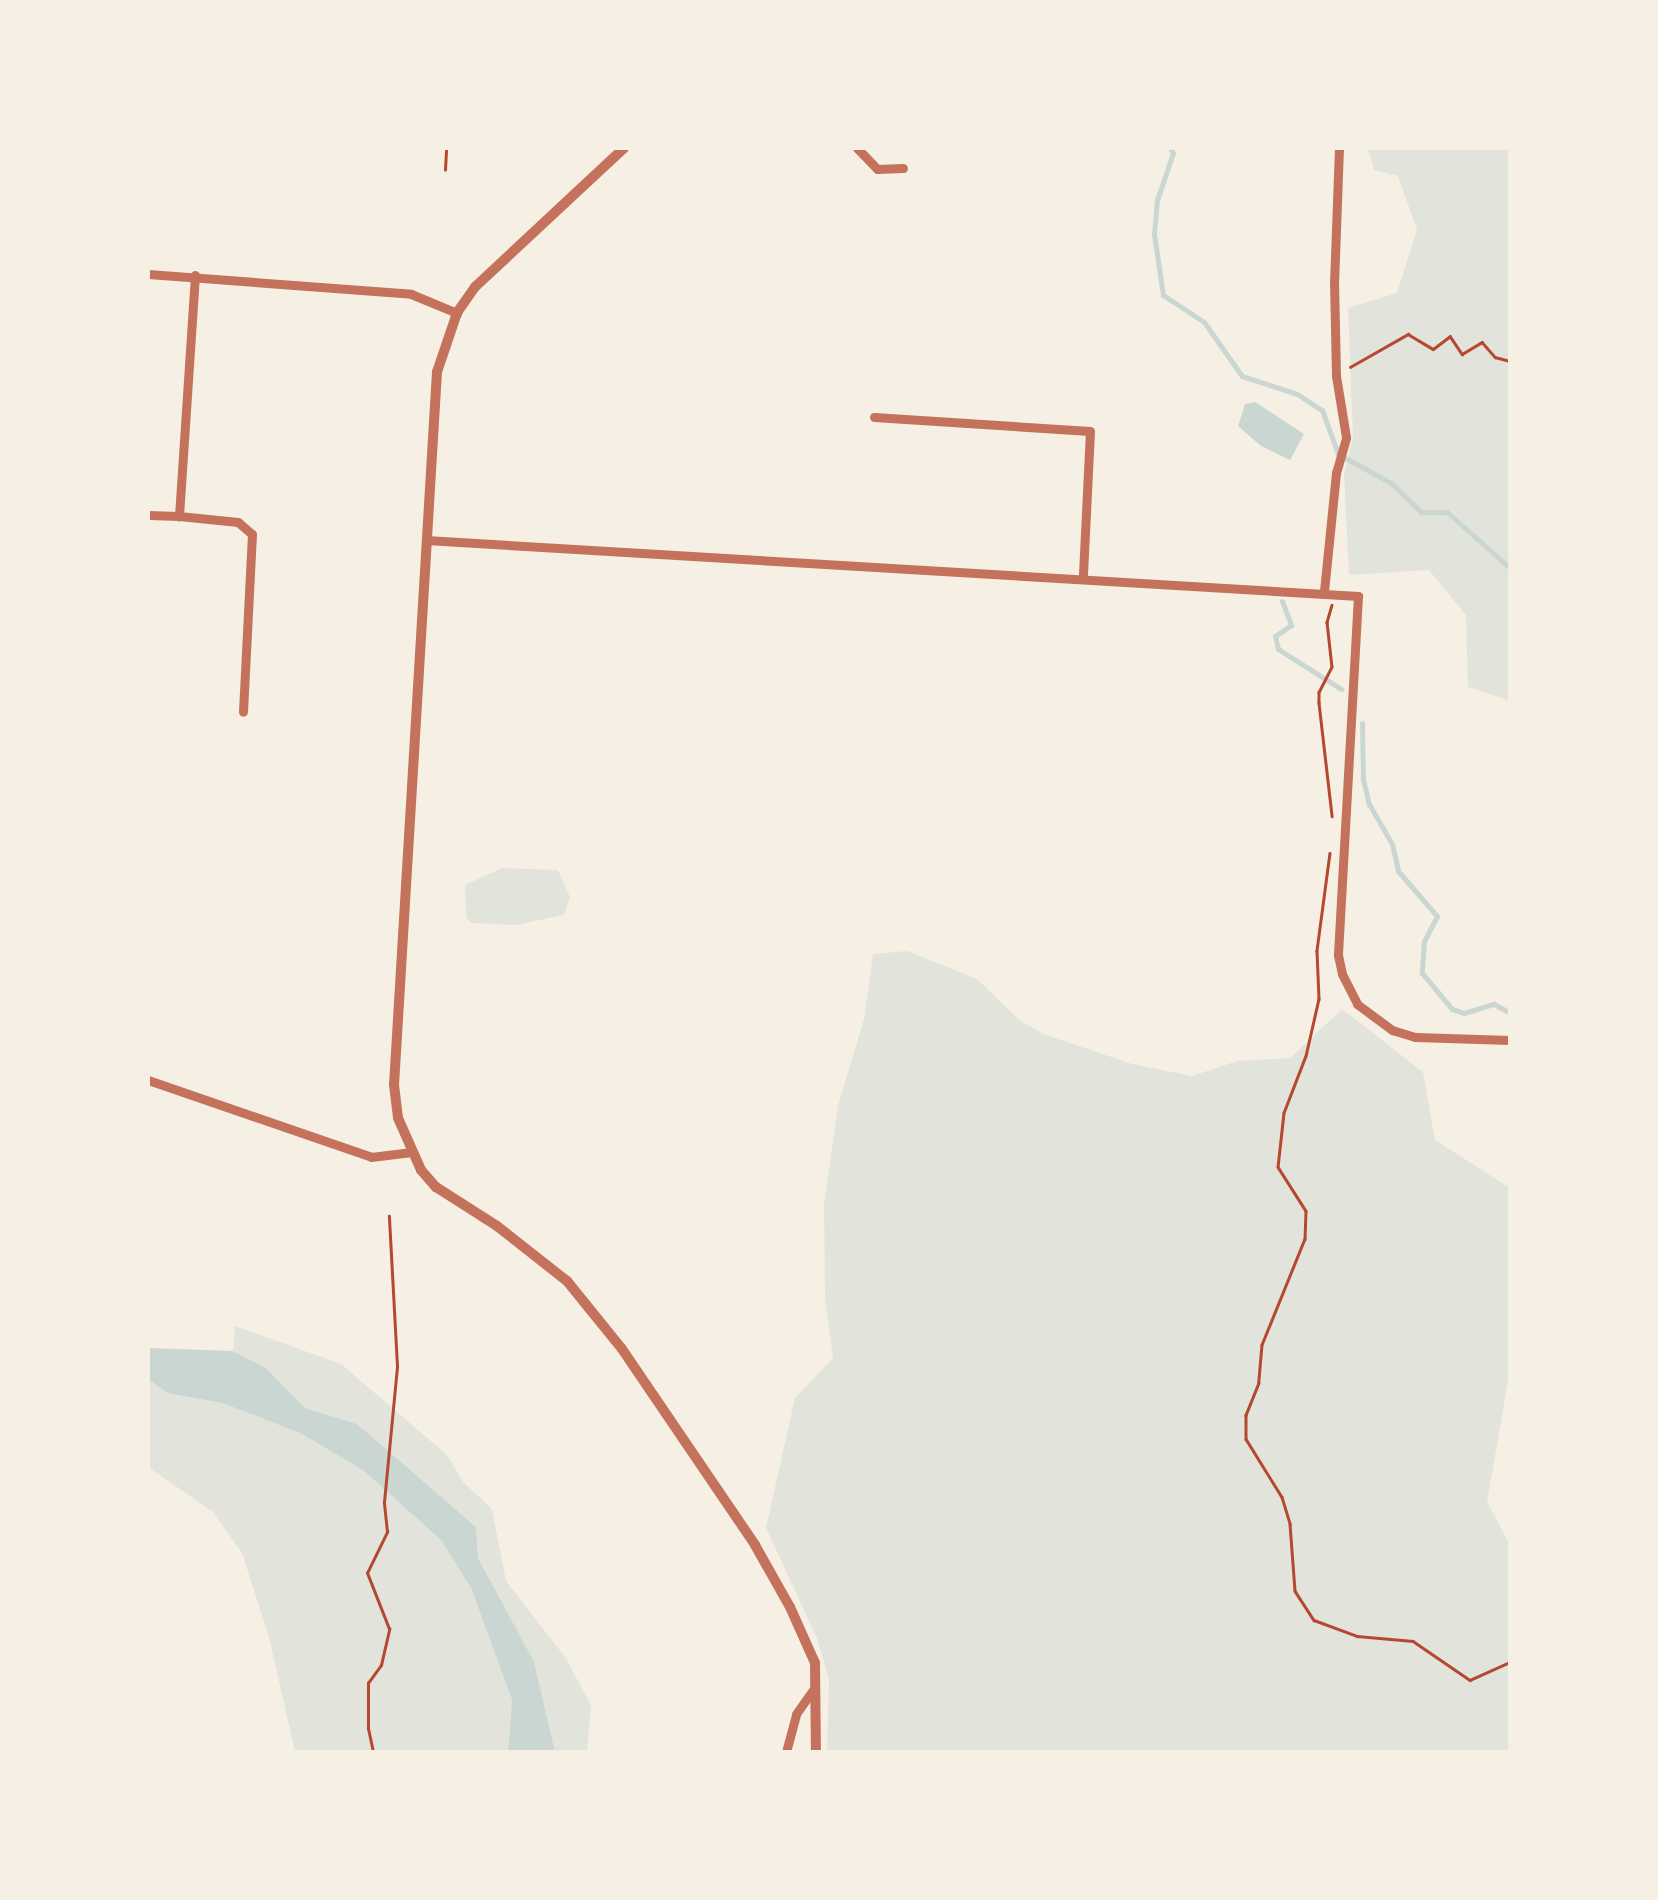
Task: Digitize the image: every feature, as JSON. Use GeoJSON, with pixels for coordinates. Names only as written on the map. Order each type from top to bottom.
{"type":"FeatureCollection","features":[{"type":"Feature","properties":{"kind":"street"},"geometry":{"type":"LineString","coordinates":[[624,148],[489,272],[457,313],[438,372],[393,1050],[398,1118],[410,1152],[436,1187],[497,1226],[567,1281],[622,1349],[755,1546],[805,1637],[817,1684],[816,1752]]}},
{"type":"Feature","properties":{"kind":"street"},"geometry":{"type":"LineString","coordinates":[[858,148],[876,169],[903,168]]}},
{"type":"Feature","properties":{"kind":"street"},"geometry":{"type":"LineString","coordinates":[[1329,592],[1336,473],[1345,446],[1336,376],[1334,284],[1339,148]]}},
{"type":"Feature","properties":{"kind":"street"},"geometry":{"type":"LineString","coordinates":[[148,274],[195,274],[411,294],[457,313]]}},
{"type":"Feature","properties":{"kind":"street"},"geometry":{"type":"LineString","coordinates":[[179,516],[195,274]]}},
{"type":"Feature","properties":{"kind":"street"},"geometry":{"type":"LineString","coordinates":[[874,418],[1090,432],[1082,576]]}},
{"type":"Feature","properties":{"kind":"street"},"geometry":{"type":"LineString","coordinates":[[148,514],[238,522],[252,534],[242,712]]}},
{"type":"Feature","properties":{"kind":"street"},"geometry":{"type":"LineString","coordinates":[[426,540],[1082,576],[1358,596],[1338,956],[1342,974],[1357,1004],[1392,1030],[1430,1038],[1510,1040]]}},
{"type":"Feature","properties":{"kind":"street"},"geometry":{"type":"LineString","coordinates":[[148,1080],[371,1157],[410,1152]]}},
{"type":"Feature","properties":{"kind":"street"},"geometry":{"type":"LineString","coordinates":[[786,1752],[796,1714],[817,1684]]}},
{"type":"Feature","properties":{"kind":"path"},"geometry":{"type":"LineString","coordinates":[[445,170],[446,148]]}},
{"type":"Feature","properties":{"kind":"path"},"geometry":{"type":"LineString","coordinates":[[1336,376],[1408,334],[1433,349],[1450,336],[1462,354],[1482,342],[1495,358],[1510,361]]}},
{"type":"Feature","properties":{"kind":"path"},"geometry":{"type":"LineString","coordinates":[[1329,592],[1331,674],[1324,682],[1319,703],[1332,827]]}},
{"type":"Feature","properties":{"kind":"path"},"geometry":{"type":"LineString","coordinates":[[1331,841],[1318,951],[1319,999],[1306,1056],[1284,1113],[1278,1167],[1306,1211],[1305,1239],[1262,1345],[1260,1382],[1246,1415],[1246,1439],[1282,1497],[1290,1524],[1295,1592],[1314,1620],[1357,1636],[1414,1641],[1470,1680],[1510,1662]]}},
{"type":"Feature","properties":{"kind":"path"},"geometry":{"type":"LineString","coordinates":[[373,1752],[368,1729],[368,1683],[381,1665],[390,1630],[367,1574],[387,1532],[384,1502],[397,1366],[389,1216]]}},
{"type":"Feature","properties":{"kind":"shaded area"},"geometry":{"type":"Polygon","coordinates":[[[1368,148],[1510,148],[1510,701],[1468,687],[1466,615],[1429,570],[1349,575],[1344,474],[1353,437],[1348,308],[1397,293],[1417,230],[1398,176],[1374,170],[1368,148]]]}},
{"type":"Feature","properties":{"kind":"shaded area"},"geometry":{"type":"Polygon","coordinates":[[[1255,402],[1304,434],[1290,460],[1261,446],[1238,426],[1245,404],[1255,402]]]}},
{"type":"Feature","properties":{"kind":"shaded area"},"geometry":{"type":"Polygon","coordinates":[[[502,868],[558,870],[570,897],[564,915],[515,925],[471,923],[466,917],[465,885],[502,868]]]}},
{"type":"Feature","properties":{"kind":"shaded area"},"geometry":{"type":"Polygon","coordinates":[[[907,951],[977,979],[1020,1021],[1046,1035],[1132,1064],[1192,1076],[1237,1061],[1290,1058],[1342,1009],[1423,1072],[1435,1140],[1510,1188],[1510,1370],[1487,1502],[1510,1545],[1510,1752],[827,1752],[829,1680],[817,1638],[766,1528],[795,1398],[833,1358],[825,1299],[824,1205],[838,1106],[864,1019],[873,954],[907,951]]]}},
{"type":"Feature","properties":{"kind":"shaded area"},"geometry":{"type":"Polygon","coordinates":[[[235,1326],[341,1364],[447,1455],[463,1482],[492,1509],[506,1581],[565,1657],[591,1705],[587,1752],[555,1752],[534,1663],[478,1558],[476,1527],[357,1424],[305,1408],[266,1368],[233,1351],[235,1326]]]}},
{"type":"Feature","properties":{"kind":"shaded area"},"geometry":{"type":"Polygon","coordinates":[[[148,1348],[233,1351],[266,1368],[305,1408],[357,1424],[476,1527],[478,1558],[534,1662],[555,1752],[508,1752],[512,1700],[471,1588],[442,1541],[363,1470],[300,1433],[222,1403],[167,1393],[148,1379],[148,1348]]]}},
{"type":"Feature","properties":{"kind":"shaded area"},"geometry":{"type":"Polygon","coordinates":[[[148,1379],[167,1393],[222,1403],[300,1433],[363,1470],[442,1541],[471,1588],[512,1700],[508,1752],[295,1752],[269,1637],[242,1553],[213,1512],[148,1467],[148,1379]]]}},
{"type":"Feature","properties":{"kind":"waterway"},"geometry":{"type":"LineString","coordinates":[[1170,148],[1173,153],[1157,200],[1154,234],[1163,295],[1204,322],[1242,376],[1297,394],[1322,410],[1338,454],[1391,483],[1421,512],[1447,512],[1510,568]]}},
{"type":"Feature","properties":{"kind":"waterway"},"geometry":{"type":"LineString","coordinates":[[1282,601],[1291,625],[1275,636],[1278,649],[1341,689]]}},
{"type":"Feature","properties":{"kind":"waterway"},"geometry":{"type":"LineString","coordinates":[[1362,723],[1363,779],[1369,804],[1392,844],[1398,871],[1437,916],[1424,941],[1422,973],[1452,1009],[1464,1013],[1494,1004],[1510,1013]]}}]}
